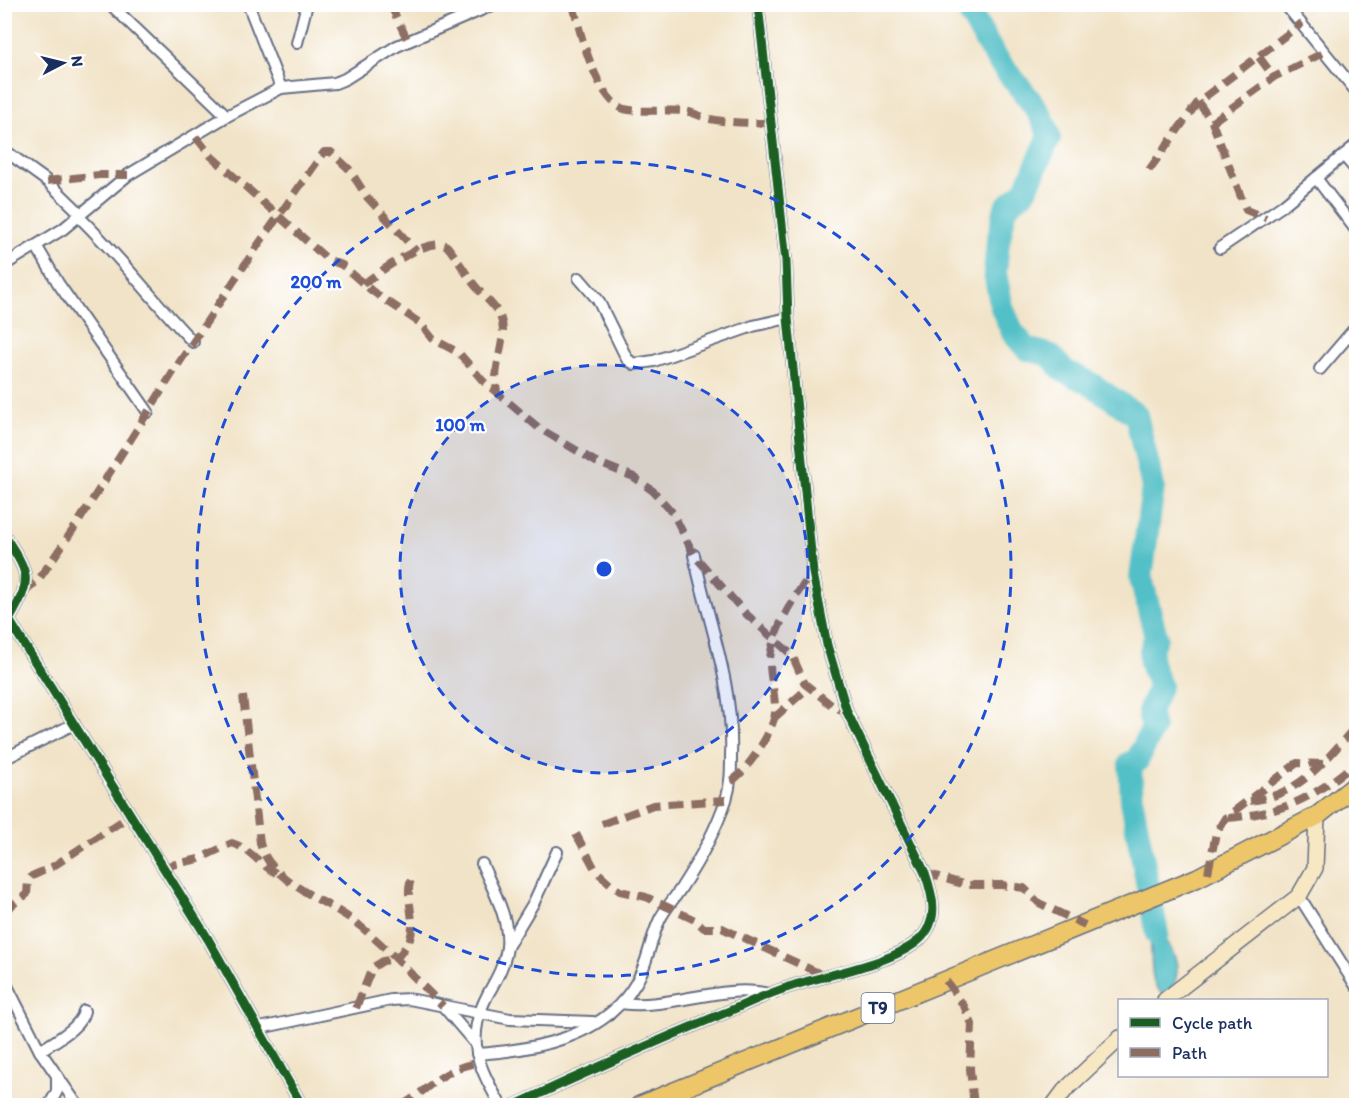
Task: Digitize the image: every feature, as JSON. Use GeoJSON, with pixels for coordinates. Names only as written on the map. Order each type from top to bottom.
{"type":"FeatureCollection","features":[{"type":"Feature","properties":{"kind":"highway","name":"T9"},"geometry":{"type":"LineString","coordinates":[[639,1106],[1197,878],[1317,816],[1356,785]]}},
{"type":"Feature","properties":{"kind":"main road"},"geometry":{"type":"LineString","coordinates":[[1166,999],[1299,896],[1315,868],[1317,816]]}},
{"type":"Feature","properties":{"kind":"main road"},"geometry":{"type":"LineString","coordinates":[[1053,1106],[1065,1090],[1118,1039]]}},
{"type":"Feature","properties":{"kind":"street"},"geometry":{"type":"LineString","coordinates":[[110,4],[226,116]]}},
{"type":"Feature","properties":{"kind":"street"},"geometry":{"type":"LineString","coordinates":[[248,4],[280,88]]}},
{"type":"Feature","properties":{"kind":"street"},"geometry":{"type":"LineString","coordinates":[[297,43],[307,4]]}},
{"type":"Feature","properties":{"kind":"street"},"geometry":{"type":"LineString","coordinates":[[4,265],[37,247],[129,175],[226,116],[280,88],[335,83],[345,79],[397,46],[495,4]]}},
{"type":"Feature","properties":{"kind":"street"},"geometry":{"type":"LineString","coordinates":[[513,1106],[650,1043],[770,994],[905,949],[919,940],[934,914],[933,895],[925,873],[847,712],[827,645],[813,573],[788,318],[786,261],[758,4]]}},
{"type":"Feature","properties":{"kind":"street"},"geometry":{"type":"LineString","coordinates":[[1292,7],[1356,91]]}},
{"type":"Feature","properties":{"kind":"street"},"geometry":{"type":"LineString","coordinates":[[1220,248],[1282,206],[1356,145]]}},
{"type":"Feature","properties":{"kind":"street"},"geometry":{"type":"LineString","coordinates":[[4,150],[47,181],[193,342]]}},
{"type":"Feature","properties":{"kind":"street"},"geometry":{"type":"LineString","coordinates":[[1344,156],[1356,170]]}},
{"type":"Feature","properties":{"kind":"street"},"geometry":{"type":"LineString","coordinates":[[1316,178],[1356,230]]}},
{"type":"Feature","properties":{"kind":"street"},"geometry":{"type":"LineString","coordinates":[[37,247],[58,283],[148,412]]}},
{"type":"Feature","properties":{"kind":"street"},"geometry":{"type":"LineString","coordinates":[[579,278],[598,300],[627,358],[634,364],[654,361],[753,326],[788,318]]}},
{"type":"Feature","properties":{"kind":"street"},"geometry":{"type":"LineString","coordinates":[[1320,369],[1356,327]]}},
{"type":"Feature","properties":{"kind":"street"},"geometry":{"type":"LineString","coordinates":[[4,535],[23,564],[27,578],[24,593],[7,618],[260,1028],[302,1106]]}},
{"type":"Feature","properties":{"kind":"street"},"geometry":{"type":"LineString","coordinates":[[477,1054],[515,1052],[568,1039],[598,1022],[621,1003],[638,981],[661,917],[708,841],[726,800],[731,781],[732,734],[728,692],[694,555]]}},
{"type":"Feature","properties":{"kind":"street"},"geometry":{"type":"LineString","coordinates":[[4,759],[74,724]]}},
{"type":"Feature","properties":{"kind":"street"},"geometry":{"type":"LineString","coordinates":[[501,1106],[486,1079],[474,1042],[479,1012],[495,982],[507,947],[534,902],[558,852]]}},
{"type":"Feature","properties":{"kind":"street"},"geometry":{"type":"LineString","coordinates":[[482,864],[503,917],[507,947]]}},
{"type":"Feature","properties":{"kind":"street"},"geometry":{"type":"LineString","coordinates":[[1299,896],[1356,986]]}},
{"type":"Feature","properties":{"kind":"street"},"geometry":{"type":"LineString","coordinates":[[4,980],[40,1051],[78,1106]]}},
{"type":"Feature","properties":{"kind":"street"},"geometry":{"type":"LineString","coordinates":[[621,1003],[640,1006],[742,990],[770,994]]}},
{"type":"Feature","properties":{"kind":"street"},"geometry":{"type":"LineString","coordinates":[[260,1028],[391,1000],[409,999],[535,1021],[598,1022]]}},
{"type":"Feature","properties":{"kind":"street"},"geometry":{"type":"LineString","coordinates":[[443,1006],[474,1042]]}},
{"type":"Feature","properties":{"kind":"street"},"geometry":{"type":"LineString","coordinates":[[40,1051],[75,1026],[83,1017],[84,1011]]}},
{"type":"Feature","properties":{"kind":"street"},"geometry":{"type":"LineString","coordinates":[[49,1106],[57,1091],[57,1076]]}},
{"type":"Feature","properties":{"kind":"water"},"geometry":{"type":"Polygon","coordinates":[[[1150,932],[1163,935],[1175,956],[1176,977],[1169,993],[1161,993],[1154,983],[1150,932]]]}},
{"type":"Feature","properties":{"kind":"waterway"},"geometry":{"type":"LineString","coordinates":[[964,4],[993,53],[1041,117],[1049,138],[1025,191],[1006,207],[998,242],[995,273],[1002,308],[1013,333],[1027,349],[1050,355],[1064,371],[1088,382],[1136,415],[1153,487],[1141,578],[1156,637],[1150,656],[1160,685],[1149,712],[1153,728],[1137,761],[1130,763],[1132,802],[1157,934]]}},
{"type":"Feature","properties":{"kind":"marked path"},"geometry":{"type":"LineString","coordinates":[[390,4],[408,41]]}},
{"type":"Feature","properties":{"kind":"marked path"},"geometry":{"type":"LineString","coordinates":[[573,4],[591,63],[605,93],[614,103],[630,110],[684,111],[718,120],[770,123]]}},
{"type":"Feature","properties":{"kind":"marked path"},"geometry":{"type":"LineString","coordinates":[[1149,170],[1198,102],[1302,23]]}},
{"type":"Feature","properties":{"kind":"marked path"},"geometry":{"type":"LineString","coordinates":[[1212,122],[1274,77],[1325,52]]}},
{"type":"Feature","properties":{"kind":"marked path"},"geometry":{"type":"LineString","coordinates":[[1259,57],[1274,77]]}},
{"type":"Feature","properties":{"kind":"marked path"},"geometry":{"type":"LineString","coordinates":[[1198,102],[1212,122],[1246,210],[1266,218]]}},
{"type":"Feature","properties":{"kind":"marked path"},"geometry":{"type":"LineString","coordinates":[[196,137],[211,156],[327,259],[342,265],[372,291],[420,323],[433,339],[459,353],[483,381],[539,428],[596,462],[634,477],[653,491],[673,513],[694,555],[745,613],[792,655],[805,684],[834,707],[847,712]]}},
{"type":"Feature","properties":{"kind":"marked path"},"geometry":{"type":"LineString","coordinates":[[24,593],[39,579],[79,521],[179,363],[324,152],[331,152],[349,169],[367,197],[416,251]]}},
{"type":"Feature","properties":{"kind":"marked path"},"geometry":{"type":"LineString","coordinates":[[47,181],[99,175],[128,175]]}},
{"type":"Feature","properties":{"kind":"marked path"},"geometry":{"type":"LineString","coordinates":[[363,284],[416,250],[438,244],[447,246],[500,317],[503,331],[496,376],[497,391]]}},
{"type":"Feature","properties":{"kind":"marked path"},"geometry":{"type":"LineString","coordinates":[[731,781],[751,760],[770,730],[775,713],[770,665],[775,636],[786,612],[813,573]]}},
{"type":"Feature","properties":{"kind":"marked path"},"geometry":{"type":"LineString","coordinates":[[774,718],[809,687]]}},
{"type":"Feature","properties":{"kind":"marked path"},"geometry":{"type":"LineString","coordinates":[[243,696],[260,843],[266,857],[288,881],[348,917],[371,935],[443,1006]]}},
{"type":"Feature","properties":{"kind":"marked path"},"geometry":{"type":"LineString","coordinates":[[1250,801],[1267,798],[1297,784],[1322,763],[1356,726]]}},
{"type":"Feature","properties":{"kind":"marked path"},"geometry":{"type":"LineString","coordinates":[[1208,873],[1216,833],[1225,818],[1297,763],[1323,764]]}},
{"type":"Feature","properties":{"kind":"marked path"},"geometry":{"type":"LineString","coordinates":[[1228,818],[1266,812],[1297,802],[1325,786],[1356,763]]}},
{"type":"Feature","properties":{"kind":"marked path"},"geometry":{"type":"LineString","coordinates":[[602,824],[653,805],[726,800]]}},
{"type":"Feature","properties":{"kind":"marked path"},"geometry":{"type":"LineString","coordinates":[[4,911],[27,894],[28,881],[32,876],[52,867],[131,815]]}},
{"type":"Feature","properties":{"kind":"marked path"},"geometry":{"type":"LineString","coordinates":[[576,834],[596,871],[620,891],[646,897],[695,920],[704,928],[722,928],[825,976]]}},
{"type":"Feature","properties":{"kind":"marked path"},"geometry":{"type":"LineString","coordinates":[[162,867],[199,859],[232,843],[244,849],[276,873]]}},
{"type":"Feature","properties":{"kind":"marked path"},"geometry":{"type":"LineString","coordinates":[[925,873],[966,885],[1002,885],[1024,888],[1039,903],[1085,925]]}},
{"type":"Feature","properties":{"kind":"marked path"},"geometry":{"type":"LineString","coordinates":[[356,1008],[372,968],[383,961],[396,959],[410,939],[412,923],[409,891],[412,878]]}},
{"type":"Feature","properties":{"kind":"marked path"},"geometry":{"type":"LineString","coordinates":[[946,981],[964,1006],[972,1024],[970,1069],[974,1106]]}},
{"type":"Feature","properties":{"kind":"marked path"},"geometry":{"type":"LineString","coordinates":[[401,1106],[446,1074],[466,1065],[480,1062]]}},
{"type":"Feature","properties":{"kind":"cycle path"},"geometry":{"type":"LineString","coordinates":[[513,1106],[643,1047],[770,994],[874,963],[907,949],[926,933],[932,917],[932,899],[925,873],[847,712],[827,645],[813,573],[788,318],[786,261],[758,4]]}},
{"type":"Feature","properties":{"kind":"cycle path"},"geometry":{"type":"LineString","coordinates":[[4,535],[19,559],[25,577],[22,595],[9,620],[208,939],[302,1106]]}}]}
